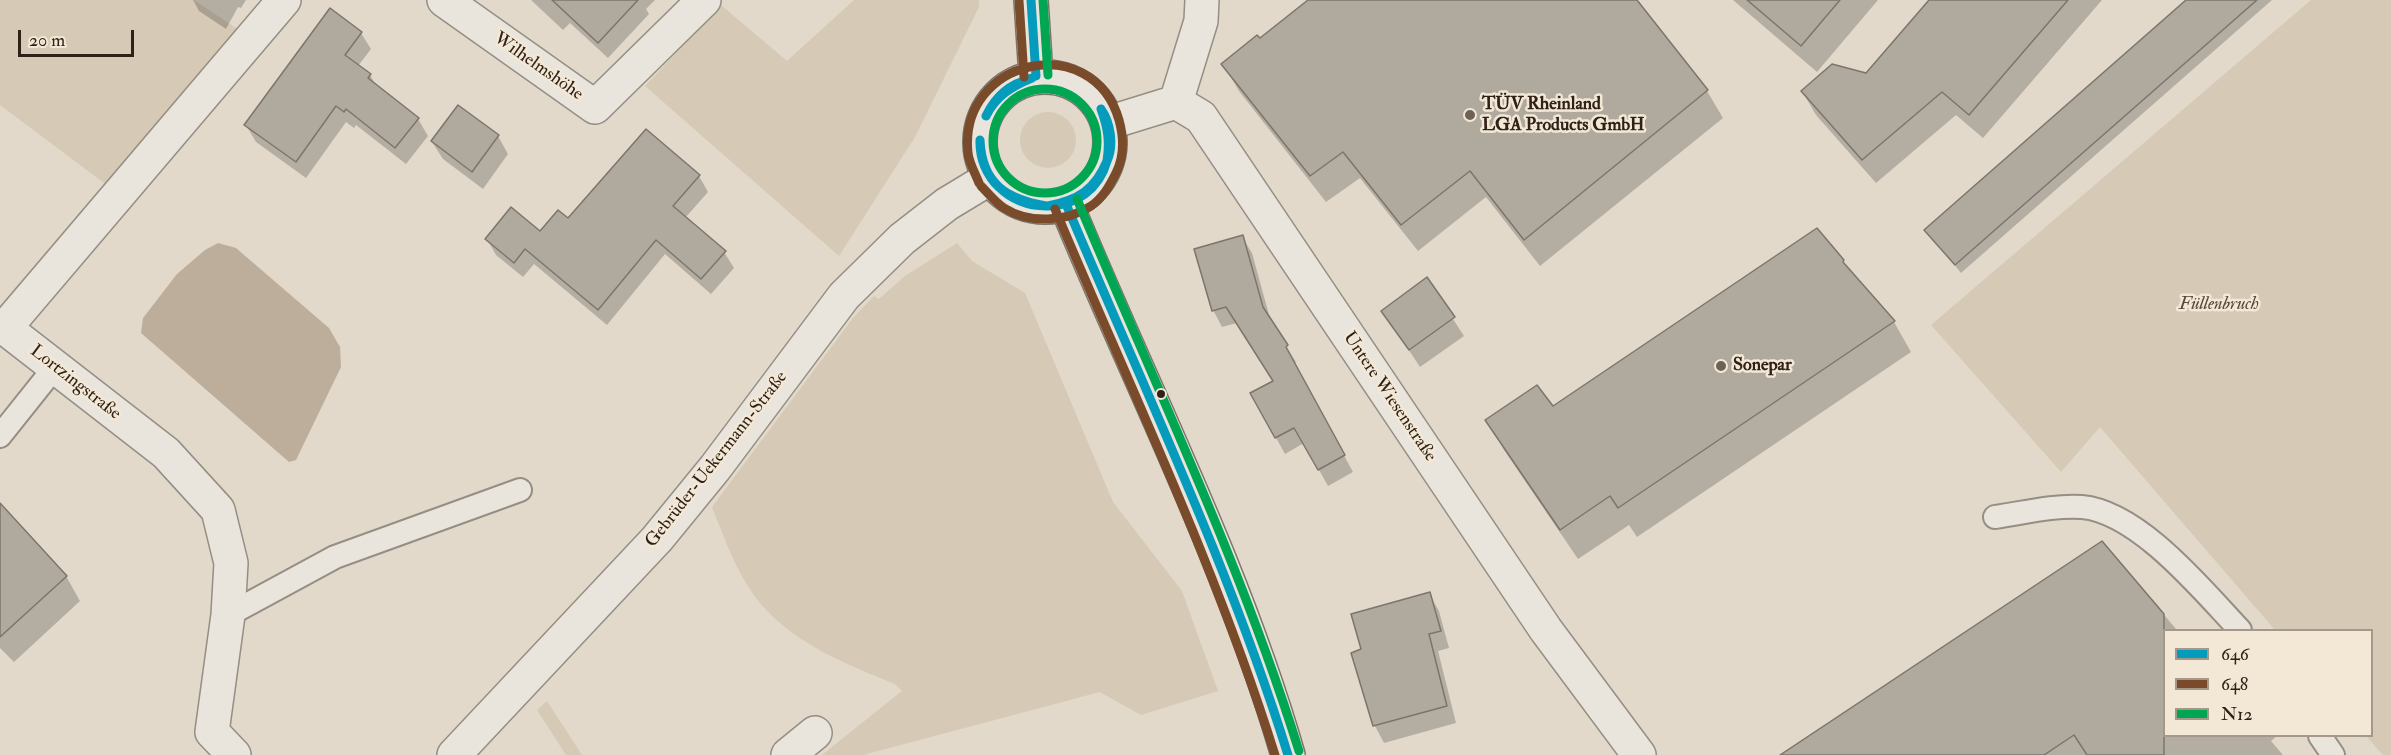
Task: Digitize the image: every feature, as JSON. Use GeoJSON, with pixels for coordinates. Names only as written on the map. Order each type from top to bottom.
{"type":"FeatureCollection","features":[{"type":"Feature","properties":{"kind":"street","name":"Lortzingstraße"},"geometry":{"type":"LineString","coordinates":[[234,755],[212,732],[228,615],[231,563],[218,510],[166,453],[5,328],[284,0]]}},
{"type":"Feature","properties":{"kind":"street","name":"Wilhelmshöhe"},"geometry":{"type":"LineString","coordinates":[[444,0],[595,107],[704,0]]}},
{"type":"Feature","properties":{"kind":"street"},"geometry":{"type":"LineString","coordinates":[[1031,0],[1036,76]]}},
{"type":"Feature","properties":{"kind":"street"},"geometry":{"type":"LineString","coordinates":[[1108,123],[1176,102],[1201,21],[1202,0]]}},
{"type":"Feature","properties":{"kind":"street"},"geometry":{"type":"LineString","coordinates":[[1036,76],[1060,77],[1081,86],[1098,102],[1108,123],[1111,148],[1104,172],[1088,192],[1066,204],[1037,207],[1011,198],[990,178],[980,153],[981,127],[992,103],[1011,85],[1036,76]]}},
{"type":"Feature","properties":{"kind":"street","name":"Untere Wiesenstraße"},"geometry":{"type":"LineString","coordinates":[[1176,102],[1201,117],[1629,750]]}},
{"type":"Feature","properties":{"kind":"street","name":"Gebrüder-Uekermann-Straße"},"geometry":{"type":"LineString","coordinates":[[454,755],[657,539],[715,468],[844,296],[902,239],[947,204],[990,178]]}},
{"type":"Feature","properties":{"kind":"street"},"geometry":{"type":"LineString","coordinates":[[1066,204],[1233,590],[1272,698],[1288,755]]}},
{"type":"Feature","properties":{"kind":"street"},"geometry":{"type":"LineString","coordinates":[[788,755],[815,733]]}},
{"type":"Feature","properties":{"kind":"lane"},"geometry":{"type":"LineString","coordinates":[[0,436],[55,367]]}},
{"type":"Feature","properties":{"kind":"lane"},"geometry":{"type":"LineString","coordinates":[[228,615],[335,557],[520,490]]}},
{"type":"Feature","properties":{"kind":"lane"},"geometry":{"type":"LineString","coordinates":[[1995,517],[2063,507],[2099,510],[2136,530],[2157,545],[2239,629]]}},
{"type":"Feature","properties":{"kind":"lane"},"geometry":{"type":"LineString","coordinates":[[2321,737],[2333,755]]}},
{"type":"Feature","properties":{"kind":"green space"},"geometry":{"type":"Polygon","coordinates":[[[0,0],[194,0],[242,32],[112,189],[0,105],[0,0]]]}},
{"type":"Feature","properties":{"kind":"green space"},"geometry":{"type":"Polygon","coordinates":[[[854,0],[979,0],[979,7],[915,137],[839,256],[645,86],[721,5],[787,61],[854,0]]]}},
{"type":"Feature","properties":{"kind":"green space","name":"Füllenbruch"},"geometry":{"type":"Polygon","coordinates":[[[2311,0],[2391,0],[2391,755],[2383,755],[2367,737],[2373,737],[2373,629],[2274,629],[2100,427],[2061,472],[1931,325],[2311,0]]]}},
{"type":"Feature","properties":{"kind":"green space"},"geometry":{"type":"Polygon","coordinates":[[[1048,112],[1059,114],[1068,120],[1074,129],[1076,140],[1074,151],[1068,160],[1059,166],[1048,168],[1037,166],[1028,160],[1022,151],[1020,140],[1022,129],[1028,120],[1037,114],[1048,112]]]}},
{"type":"Feature","properties":{"kind":"green space"},"geometry":{"type":"Polygon","coordinates":[[[957,243],[972,261],[1025,293],[1113,502],[1182,591],[1218,691],[1141,715],[1100,692],[863,755],[822,755],[902,691],[895,684],[819,650],[770,614],[742,577],[712,507],[853,318],[874,296],[879,299],[905,276],[957,243]]]}},
{"type":"Feature","properties":{"kind":"green space"},"geometry":{"type":"Polygon","coordinates":[[[547,701],[582,755],[566,755],[537,710],[547,701]]]}},
{"type":"Feature","properties":{"kind":"shaded area"},"geometry":{"type":"Polygon","coordinates":[[[218,243],[236,248],[329,328],[340,347],[341,367],[296,460],[289,462],[141,333],[143,318],[177,274],[205,250],[218,243]]]}},
{"type":"Feature","properties":{"kind":"building"},"geometry":{"type":"Polygon","coordinates":[[[552,0],[638,0],[598,43],[552,0]]]}},
{"type":"Feature","properties":{"kind":"building","name":"TÜV Rheinland LGA Products GmbH"},"geometry":{"type":"Polygon","coordinates":[[[1308,0],[1637,0],[1708,90],[1524,240],[1470,171],[1401,225],[1343,152],[1310,176],[1221,64],[1257,35],[1260,38],[1308,0]]]}},
{"type":"Feature","properties":{"kind":"building"},"geometry":{"type":"Polygon","coordinates":[[[1747,0],[1840,0],[1801,46],[1747,0]]]}},
{"type":"Feature","properties":{"kind":"building"},"geometry":{"type":"Polygon","coordinates":[[[1929,0],[2068,0],[1969,115],[1942,92],[1862,160],[1801,91],[1832,64],[1866,73],[1929,0]]]}},
{"type":"Feature","properties":{"kind":"building"},"geometry":{"type":"Polygon","coordinates":[[[2186,0],[2257,0],[1955,265],[1924,230],[2186,0]]]}},
{"type":"Feature","properties":{"kind":"building"},"geometry":{"type":"Polygon","coordinates":[[[330,8],[362,32],[345,55],[371,74],[368,78],[419,118],[395,148],[346,109],[344,112],[336,106],[296,162],[244,125],[330,8]]]}},
{"type":"Feature","properties":{"kind":"building"},"geometry":{"type":"Polygon","coordinates":[[[458,105],[499,135],[472,172],[431,141],[458,105]]]}},
{"type":"Feature","properties":{"kind":"building"},"geometry":{"type":"Polygon","coordinates":[[[646,129],[700,175],[673,206],[726,251],[701,279],[656,240],[598,310],[525,249],[514,263],[485,239],[511,207],[540,231],[558,210],[568,218],[646,129]]]}},
{"type":"Feature","properties":{"kind":"building"},"geometry":{"type":"Polygon","coordinates":[[[1817,228],[1844,260],[1843,262],[1895,321],[1618,508],[1610,496],[1560,530],[1485,420],[1537,385],[1553,406],[1817,228]]]}},
{"type":"Feature","properties":{"kind":"building"},"geometry":{"type":"Polygon","coordinates":[[[1243,235],[1263,307],[1288,345],[1286,347],[1345,455],[1318,470],[1294,428],[1275,438],[1250,393],[1273,381],[1226,307],[1212,311],[1194,249],[1243,235]]]}},
{"type":"Feature","properties":{"kind":"building"},"geometry":{"type":"Polygon","coordinates":[[[1427,277],[1455,317],[1409,350],[1381,311],[1427,277]]]}},
{"type":"Feature","properties":{"kind":"building"},"geometry":{"type":"Polygon","coordinates":[[[0,503],[67,576],[0,637],[0,503]]]}},
{"type":"Feature","properties":{"kind":"building"},"geometry":{"type":"Polygon","coordinates":[[[2102,541],[2164,614],[2164,755],[2087,755],[2074,735],[2044,755],[1780,755],[2102,541]]]}},
{"type":"Feature","properties":{"kind":"building"},"geometry":{"type":"Polygon","coordinates":[[[1430,592],[1441,631],[1429,634],[1447,706],[1373,726],[1351,653],[1361,649],[1351,614],[1430,592]]]}},
{"type":"Feature","properties":{"kind":"transit line","name":"646"},"geometry":{"type":"LineString","coordinates":[[1031,0],[1036,76]]}},
{"type":"Feature","properties":{"kind":"transit line","name":"N12"},"geometry":{"type":"LineString","coordinates":[[1043,0],[1048,75]]}},
{"type":"Feature","properties":{"kind":"transit line","name":"648"},"geometry":{"type":"LineString","coordinates":[[1019,1],[1024,77]]}},
{"type":"Feature","properties":{"kind":"transit line","name":"648"},"geometry":{"type":"LineString","coordinates":[[979,183],[968,153],[971,121],[984,95],[1005,77],[1030,67],[1057,65],[1083,73],[1105,91],[1119,120],[1122,134],[1121,160],[1106,191],[1095,203],[1081,211],[1060,218],[1036,219],[1004,208],[981,186]]}},
{"type":"Feature","properties":{"kind":"transit line","name":"646"},"geometry":{"type":"LineString","coordinates":[[986,116],[994,102],[1005,91],[1032,78]]}},
{"type":"Feature","properties":{"kind":"transit line","name":"646"},"geometry":{"type":"LineString","coordinates":[[986,116],[1005,92],[1032,78]]}},
{"type":"Feature","properties":{"kind":"transit line","name":"N12"},"geometry":{"type":"LineString","coordinates":[[1045,89],[1065,93],[1082,104],[1093,121],[1097,141],[1093,161],[1082,178],[1065,189],[1045,193],[1025,189],[1008,178],[997,161],[993,141],[997,121],[1008,104],[1025,93],[1045,89]]}},
{"type":"Feature","properties":{"kind":"transit line","name":"646"},"geometry":{"type":"LineString","coordinates":[[1101,109],[1110,135],[1107,161]]}},
{"type":"Feature","properties":{"kind":"transit line","name":"646"},"geometry":{"type":"LineString","coordinates":[[1101,109],[1108,135],[1107,161]]}},
{"type":"Feature","properties":{"kind":"transit line","name":"646"},"geometry":{"type":"LineString","coordinates":[[980,140],[986,168],[999,187],[1019,199],[1046,206]]}},
{"type":"Feature","properties":{"kind":"transit line","name":"646"},"geometry":{"type":"LineString","coordinates":[[980,140],[985,166],[999,187],[1020,201],[1046,206]]}},
{"type":"Feature","properties":{"kind":"transit line","name":"646"},"geometry":{"type":"LineString","coordinates":[[1048,206],[1068,201],[1084,192],[1097,179],[1107,161]]}},
{"type":"Feature","properties":{"kind":"transit line","name":"646"},"geometry":{"type":"LineString","coordinates":[[1048,206],[1068,203],[1085,194],[1098,180],[1107,161]]}},
{"type":"Feature","properties":{"kind":"transit line","name":"N12"},"geometry":{"type":"LineString","coordinates":[[1077,199],[1223,541],[1276,680],[1299,751]]}},
{"type":"Feature","properties":{"kind":"transit line","name":"646"},"geometry":{"type":"LineString","coordinates":[[1066,204],[1212,545],[1265,684],[1288,755]]}},
{"type":"Feature","properties":{"kind":"transit line","name":"648"},"geometry":{"type":"LineString","coordinates":[[1055,209],[1200,547],[1252,685],[1275,755]]}},
{"type":"Feature","properties":{"kind":"place","name":"TÜV Rheinland LGA Products GmbH"},"geometry":{"type":"Point","coordinates":[1470,115]}},
{"type":"Feature","properties":{"kind":"place","name":"Sonepar"},"geometry":{"type":"Point","coordinates":[1721,366]}}]}
